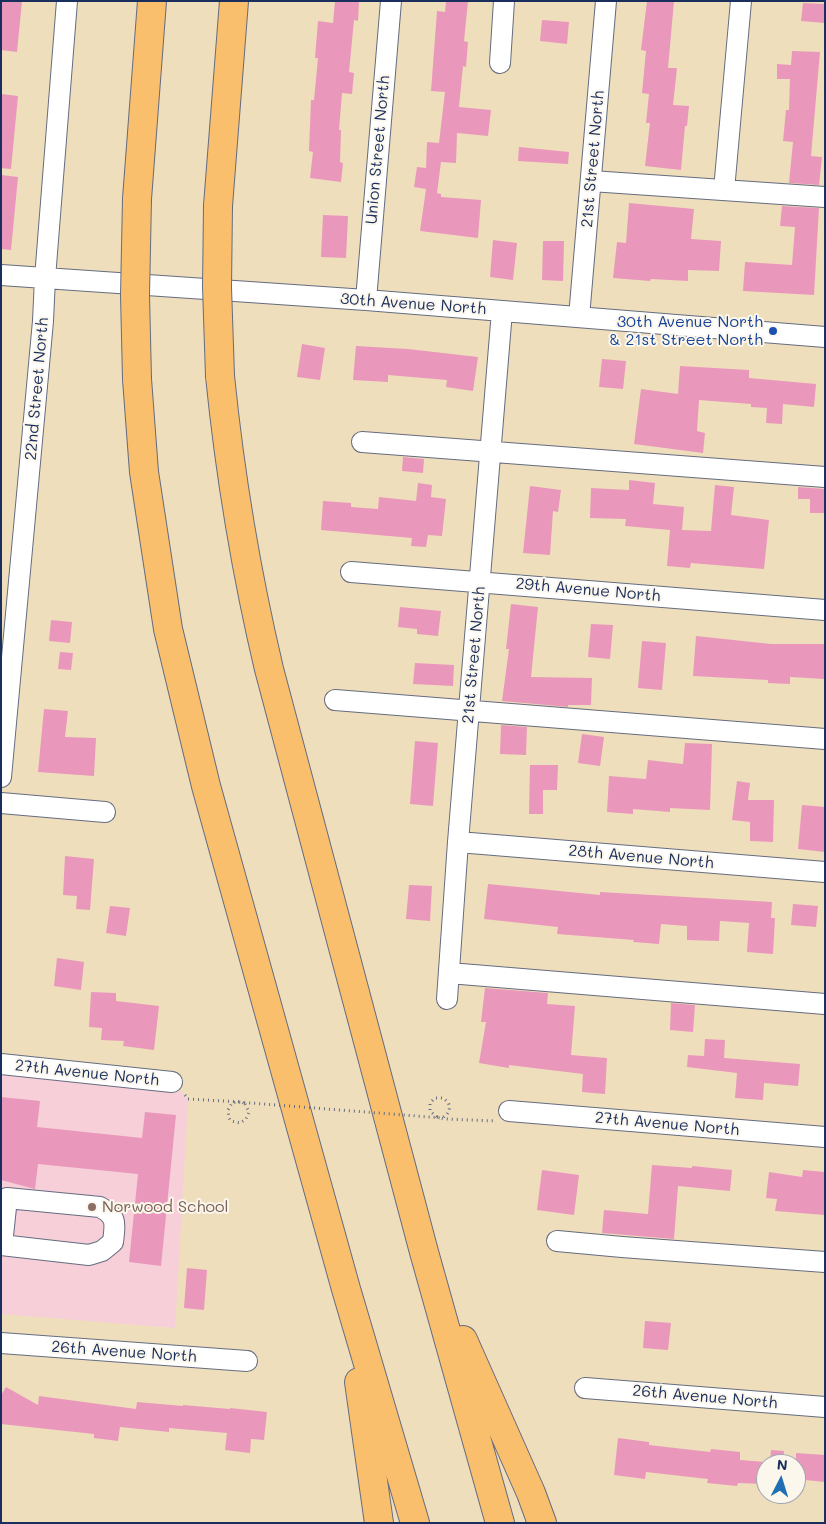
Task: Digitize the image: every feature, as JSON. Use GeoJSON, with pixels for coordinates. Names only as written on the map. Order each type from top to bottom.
{"type":"FeatureCollection","features":[{"type":"Feature","properties":{"kind":"highway"},"geometry":{"type":"LineString","coordinates":[[152,1],[137,200],[135,294],[137,379],[144,472],[171,638],[206,786],[346,1288],[415,1523]]}},
{"type":"Feature","properties":{"kind":"highway"},"geometry":{"type":"LineString","coordinates":[[234,1],[218,206],[217,287],[220,376],[227,445],[238,521],[251,593],[269,669],[424,1252],[500,1523]]}},
{"type":"Feature","properties":{"kind":"highway"},"geometry":{"type":"LineString","coordinates":[[424,1252],[527,1484],[542,1523]]}},
{"type":"Feature","properties":{"kind":"highway"},"geometry":{"type":"LineString","coordinates":[[346,1288],[379,1523]]}},
{"type":"Feature","properties":{"kind":"street","name":"22nd Street North"},"geometry":{"type":"LineString","coordinates":[[1,777],[43,321],[67,1]]}},
{"type":"Feature","properties":{"kind":"street","name":"Union Street North"},"geometry":{"type":"LineString","coordinates":[[366,300],[391,1]]}},
{"type":"Feature","properties":{"kind":"street"},"geometry":{"type":"LineString","coordinates":[[500,64],[504,1]]}},
{"type":"Feature","properties":{"kind":"street","name":"21st Street North"},"geometry":{"type":"LineString","coordinates":[[579,317],[606,1]]}},
{"type":"Feature","properties":{"kind":"street"},"geometry":{"type":"LineString","coordinates":[[724,190],[741,1]]}},
{"type":"Feature","properties":{"kind":"street"},"geometry":{"type":"LineString","coordinates":[[591,181],[825,197]]}},
{"type":"Feature","properties":{"kind":"street","name":"30th Avenue North"},"geometry":{"type":"LineString","coordinates":[[1,275],[366,300],[825,337]]}},
{"type":"Feature","properties":{"kind":"street","name":"21st Street North"},"geometry":{"type":"LineString","coordinates":[[447,999],[458,842],[502,311]]}},
{"type":"Feature","properties":{"kind":"street"},"geometry":{"type":"LineString","coordinates":[[362,442],[825,477]]}},
{"type":"Feature","properties":{"kind":"street","name":"29th Avenue North"},"geometry":{"type":"LineString","coordinates":[[351,572],[825,610]]}},
{"type":"Feature","properties":{"kind":"street"},"geometry":{"type":"LineString","coordinates":[[335,700],[825,739]]}},
{"type":"Feature","properties":{"kind":"street"},"geometry":{"type":"LineString","coordinates":[[1,803],[105,812]]}},
{"type":"Feature","properties":{"kind":"street","name":"28th Avenue North"},"geometry":{"type":"LineString","coordinates":[[458,842],[825,872]]}},
{"type":"Feature","properties":{"kind":"street"},"geometry":{"type":"LineString","coordinates":[[449,972],[825,1004]]}},
{"type":"Feature","properties":{"kind":"street","name":"27th Avenue North"},"geometry":{"type":"LineString","coordinates":[[1,1064],[172,1082]]}},
{"type":"Feature","properties":{"kind":"street","name":"27th Avenue North"},"geometry":{"type":"LineString","coordinates":[[509,1111],[825,1137]]}},
{"type":"Feature","properties":{"kind":"street"},"geometry":{"type":"LineString","coordinates":[[7,1198],[100,1206],[111,1213],[115,1225],[113,1242],[102,1251],[89,1255],[2,1245],[7,1198]]}},
{"type":"Feature","properties":{"kind":"street"},"geometry":{"type":"LineString","coordinates":[[557,1241],[825,1262]]}},
{"type":"Feature","properties":{"kind":"street","name":"26th Avenue North"},"geometry":{"type":"LineString","coordinates":[[1,1343],[247,1361]]}},
{"type":"Feature","properties":{"kind":"street","name":"26th Avenue North"},"geometry":{"type":"LineString","coordinates":[[586,1388],[825,1407]]}},
{"type":"Feature","properties":{"kind":"path"},"geometry":{"type":"LineString","coordinates":[[172,1082],[188,1099],[242,1102],[245,1104],[248,1112],[246,1119],[240,1123],[231,1121],[228,1110],[232,1104],[238,1102],[442,1118],[450,1109],[448,1102],[443,1098],[435,1098],[430,1103],[430,1111],[437,1117],[445,1119],[495,1121],[504,1117],[509,1111]]}},
{"type":"Feature","properties":{"kind":"shaded area","name":"Norwood School"},"geometry":{"type":"Polygon","coordinates":[[[1,1068],[172,1082],[188,1099],[175,1328],[1,1314],[1,1068]]]}},
{"type":"Feature","properties":{"kind":"building"},"geometry":{"type":"Polygon","coordinates":[[[1,1],[22,1],[17,52],[1,50],[1,1]]]}},
{"type":"Feature","properties":{"kind":"building"},"geometry":{"type":"Polygon","coordinates":[[[335,1],[359,1],[358,21],[354,20],[349,72],[354,73],[352,94],[342,93],[339,130],[341,130],[340,162],[343,163],[341,182],[310,178],[313,152],[309,151],[311,100],[314,100],[318,58],[315,58],[318,21],[333,23],[335,1]]]}},
{"type":"Feature","properties":{"kind":"building"},"geometry":{"type":"Polygon","coordinates":[[[446,1],[468,1],[464,41],[468,42],[466,67],[463,66],[459,107],[491,110],[488,136],[457,133],[456,163],[441,162],[437,193],[441,194],[441,197],[481,200],[478,238],[420,231],[426,189],[414,187],[417,167],[426,168],[427,142],[439,143],[445,92],[431,91],[437,11],[445,12],[446,1]]]}},
{"type":"Feature","properties":{"kind":"building"},"geometry":{"type":"Polygon","coordinates":[[[647,1],[674,1],[668,68],[677,68],[673,105],[689,106],[681,170],[645,166],[650,123],[646,123],[649,94],[642,93],[646,51],[641,50],[647,1]]]}},
{"type":"Feature","properties":{"kind":"building"},"geometry":{"type":"Polygon","coordinates":[[[803,3],[825,4],[825,23],[801,21],[803,3]]]}},
{"type":"Feature","properties":{"kind":"building"},"geometry":{"type":"Polygon","coordinates":[[[542,20],[569,22],[567,44],[540,41],[542,20]]]}},
{"type":"Feature","properties":{"kind":"building"},"geometry":{"type":"Polygon","coordinates":[[[792,51],[820,52],[811,156],[822,157],[819,185],[789,183],[793,142],[783,141],[786,110],[789,110],[790,79],[777,79],[777,64],[791,65],[792,51]]]}},
{"type":"Feature","properties":{"kind":"building"},"geometry":{"type":"Polygon","coordinates":[[[1,94],[18,96],[11,169],[1,168],[1,94]]]}},
{"type":"Feature","properties":{"kind":"building"},"geometry":{"type":"Polygon","coordinates":[[[519,147],[569,152],[568,164],[518,161],[519,147]]]}},
{"type":"Feature","properties":{"kind":"building"},"geometry":{"type":"Polygon","coordinates":[[[1,175],[18,177],[11,250],[1,249],[1,175]]]}},
{"type":"Feature","properties":{"kind":"building"},"geometry":{"type":"Polygon","coordinates":[[[629,203],[694,209],[691,239],[721,241],[719,271],[688,270],[688,281],[651,279],[650,281],[613,278],[617,242],[626,243],[629,203]]]}},
{"type":"Feature","properties":{"kind":"building"},"geometry":{"type":"Polygon","coordinates":[[[782,206],[819,208],[814,295],[743,291],[745,262],[792,265],[795,227],[780,226],[782,206]]]}},
{"type":"Feature","properties":{"kind":"building"},"geometry":{"type":"Polygon","coordinates":[[[323,215],[348,216],[346,258],[321,257],[323,215]]]}},
{"type":"Feature","properties":{"kind":"building"},"geometry":{"type":"Polygon","coordinates":[[[493,240],[517,243],[513,280],[490,277],[493,240]]]}},
{"type":"Feature","properties":{"kind":"building"},"geometry":{"type":"Polygon","coordinates":[[[543,241],[564,241],[563,281],[542,280],[543,241]]]}},
{"type":"Feature","properties":{"kind":"building"},"geometry":{"type":"Polygon","coordinates":[[[302,344],[325,348],[320,380],[297,377],[302,344]]]}},
{"type":"Feature","properties":{"kind":"building"},"geometry":{"type":"Polygon","coordinates":[[[356,346],[408,349],[478,357],[473,391],[446,387],[447,380],[388,375],[388,382],[353,380],[356,346]]]}},
{"type":"Feature","properties":{"kind":"building"},"geometry":{"type":"Polygon","coordinates":[[[602,359],[626,361],[623,389],[599,387],[602,359]]]}},
{"type":"Feature","properties":{"kind":"building"},"geometry":{"type":"Polygon","coordinates":[[[680,366],[749,370],[749,378],[816,384],[814,407],[783,404],[782,424],[766,423],[767,408],[751,407],[751,404],[699,400],[697,431],[705,433],[703,453],[634,444],[641,389],[678,394],[680,366]]]}},
{"type":"Feature","properties":{"kind":"building"},"geometry":{"type":"Polygon","coordinates":[[[403,457],[424,459],[423,473],[402,471],[403,457]]]}},
{"type":"Feature","properties":{"kind":"building"},"geometry":{"type":"Polygon","coordinates":[[[629,480],[655,483],[653,504],[684,507],[682,530],[711,531],[715,485],[734,487],[731,515],[769,520],[764,569],[691,563],[690,568],[667,566],[670,530],[625,526],[626,519],[590,518],[591,488],[629,490],[629,480]]]}},
{"type":"Feature","properties":{"kind":"building"},"geometry":{"type":"Polygon","coordinates":[[[418,483],[432,485],[431,497],[446,499],[442,536],[428,535],[426,547],[411,546],[412,538],[321,530],[323,501],[351,503],[351,507],[378,509],[379,497],[416,501],[418,483]]]}},
{"type":"Feature","properties":{"kind":"building"},"geometry":{"type":"Polygon","coordinates":[[[530,486],[561,490],[558,512],[553,511],[550,555],[523,553],[530,486]]]}},
{"type":"Feature","properties":{"kind":"building"},"geometry":{"type":"Polygon","coordinates":[[[798,487],[825,489],[825,513],[810,513],[810,499],[798,499],[798,487]]]}},
{"type":"Feature","properties":{"kind":"building"},"geometry":{"type":"Polygon","coordinates":[[[511,604],[538,607],[531,677],[592,678],[591,705],[568,705],[568,707],[502,701],[509,649],[506,649],[511,604]]]}},
{"type":"Feature","properties":{"kind":"building"},"geometry":{"type":"Polygon","coordinates":[[[400,607],[441,611],[438,636],[417,634],[417,629],[398,627],[400,607]]]}},
{"type":"Feature","properties":{"kind":"building"},"geometry":{"type":"Polygon","coordinates":[[[51,620],[72,622],[70,643],[49,641],[51,620]]]}},
{"type":"Feature","properties":{"kind":"building"},"geometry":{"type":"Polygon","coordinates":[[[591,624],[613,625],[610,659],[588,657],[591,624]]]}},
{"type":"Feature","properties":{"kind":"building"},"geometry":{"type":"Polygon","coordinates":[[[696,636],[771,644],[825,644],[825,679],[790,677],[790,684],[768,683],[768,680],[693,676],[696,636]]]}},
{"type":"Feature","properties":{"kind":"building"},"geometry":{"type":"Polygon","coordinates":[[[642,641],[666,643],[662,690],[638,688],[642,641]]]}},
{"type":"Feature","properties":{"kind":"building"},"geometry":{"type":"Polygon","coordinates":[[[60,652],[73,653],[71,670],[58,669],[60,652]]]}},
{"type":"Feature","properties":{"kind":"building"},"geometry":{"type":"Polygon","coordinates":[[[415,663],[454,665],[453,686],[413,684],[415,663]]]}},
{"type":"Feature","properties":{"kind":"building"},"geometry":{"type":"Polygon","coordinates":[[[44,709],[68,711],[65,737],[96,738],[94,776],[38,772],[44,709]]]}},
{"type":"Feature","properties":{"kind":"building"},"geometry":{"type":"Polygon","coordinates":[[[501,725],[527,727],[526,755],[500,754],[501,725]]]}},
{"type":"Feature","properties":{"kind":"building"},"geometry":{"type":"Polygon","coordinates":[[[582,734],[604,737],[600,766],[578,763],[582,734]]]}},
{"type":"Feature","properties":{"kind":"building"},"geometry":{"type":"Polygon","coordinates":[[[415,741],[438,743],[433,806],[410,804],[415,741]]]}},
{"type":"Feature","properties":{"kind":"building"},"geometry":{"type":"Polygon","coordinates":[[[685,743],[712,744],[710,810],[670,808],[670,812],[633,809],[633,814],[607,812],[609,776],[646,779],[648,760],[683,764],[685,743]]]}},
{"type":"Feature","properties":{"kind":"building"},"geometry":{"type":"Polygon","coordinates":[[[530,765],[558,765],[557,790],[543,790],[543,814],[529,814],[530,765]]]}},
{"type":"Feature","properties":{"kind":"building"},"geometry":{"type":"Polygon","coordinates":[[[737,781],[750,783],[748,800],[774,800],[773,842],[750,841],[750,822],[732,820],[737,781]]]}},
{"type":"Feature","properties":{"kind":"building"},"geometry":{"type":"Polygon","coordinates":[[[802,805],[825,807],[825,852],[798,849],[802,805]]]}},
{"type":"Feature","properties":{"kind":"building"},"geometry":{"type":"Polygon","coordinates":[[[65,856],[94,859],[90,910],[76,909],[77,896],[63,895],[65,856]]]}},
{"type":"Feature","properties":{"kind":"building"},"geometry":{"type":"Polygon","coordinates":[[[488,884],[600,895],[600,892],[772,902],[771,918],[775,918],[773,954],[747,952],[749,923],[720,921],[719,941],[687,940],[687,926],[661,924],[659,944],[633,942],[634,940],[557,934],[558,927],[484,919],[488,884]]]}},
{"type":"Feature","properties":{"kind":"building"},"geometry":{"type":"Polygon","coordinates":[[[409,885],[432,886],[430,921],[406,919],[409,885]]]}},
{"type":"Feature","properties":{"kind":"building"},"geometry":{"type":"Polygon","coordinates":[[[793,904],[818,906],[816,927],[791,925],[793,904]]]}},
{"type":"Feature","properties":{"kind":"building"},"geometry":{"type":"Polygon","coordinates":[[[110,906],[130,908],[126,936],[106,933],[110,906]]]}},
{"type":"Feature","properties":{"kind":"building"},"geometry":{"type":"Polygon","coordinates":[[[57,958],[84,962],[81,990],[54,986],[57,958]]]}},
{"type":"Feature","properties":{"kind":"building"},"geometry":{"type":"Polygon","coordinates":[[[485,988],[548,993],[547,1004],[575,1006],[571,1055],[607,1058],[605,1094],[582,1092],[583,1074],[509,1065],[509,1068],[479,1063],[486,1022],[481,1022],[485,988]]]}},
{"type":"Feature","properties":{"kind":"building"},"geometry":{"type":"Polygon","coordinates":[[[91,992],[116,993],[116,1001],[159,1006],[154,1050],[123,1046],[124,1041],[101,1040],[102,1028],[89,1027],[91,992]]]}},
{"type":"Feature","properties":{"kind":"building"},"geometry":{"type":"Polygon","coordinates":[[[671,1003],[695,1005],[693,1032],[670,1030],[671,1003]]]}},
{"type":"Feature","properties":{"kind":"building"},"geometry":{"type":"Polygon","coordinates":[[[705,1039],[725,1040],[724,1058],[800,1064],[798,1086],[764,1083],[763,1100],[735,1098],[737,1073],[687,1067],[688,1055],[704,1056],[705,1039]]]}},
{"type":"Feature","properties":{"kind":"building"},"geometry":{"type":"Polygon","coordinates":[[[1,1097],[40,1101],[37,1127],[142,1138],[145,1112],[176,1115],[161,1266],[129,1262],[138,1174],[38,1164],[35,1189],[1,1180],[1,1097]]]}},
{"type":"Feature","properties":{"kind":"building"},"geometry":{"type":"Polygon","coordinates":[[[652,1165],[732,1170],[730,1191],[678,1186],[674,1239],[602,1233],[604,1210],[648,1214],[652,1165]]]}},
{"type":"Feature","properties":{"kind":"building"},"geometry":{"type":"Polygon","coordinates":[[[542,1170],[579,1175],[574,1215],[537,1210],[542,1170]]]}},
{"type":"Feature","properties":{"kind":"building"},"geometry":{"type":"Polygon","coordinates":[[[803,1170],[825,1172],[825,1215],[775,1211],[777,1199],[766,1198],[769,1172],[802,1177],[803,1170]]]}},
{"type":"Feature","properties":{"kind":"building"},"geometry":{"type":"Polygon","coordinates":[[[187,1268],[207,1270],[204,1310],[184,1308],[187,1268]]]}},
{"type":"Feature","properties":{"kind":"building"},"geometry":{"type":"Polygon","coordinates":[[[645,1321],[671,1323],[668,1350],[643,1348],[645,1321]]]}},
{"type":"Feature","properties":{"kind":"building"},"geometry":{"type":"Polygon","coordinates":[[[6,1387],[38,1405],[39,1396],[136,1409],[137,1402],[267,1412],[264,1440],[251,1439],[250,1453],[225,1450],[227,1433],[169,1428],[169,1432],[120,1427],[118,1441],[94,1438],[94,1434],[1,1424],[1,1395],[6,1387]]]}},
{"type":"Feature","properties":{"kind":"building"},"geometry":{"type":"Polygon","coordinates":[[[618,1438],[649,1442],[649,1445],[710,1452],[711,1449],[740,1452],[740,1460],[756,1461],[756,1484],[738,1483],[737,1486],[707,1483],[708,1479],[646,1472],[645,1479],[614,1475],[618,1438]]]}},
{"type":"Feature","properties":{"kind":"building"},"geometry":{"type":"Polygon","coordinates":[[[771,1450],[784,1451],[784,1454],[771,1454],[771,1450]]]}},
{"type":"Feature","properties":{"kind":"building"},"geometry":{"type":"Polygon","coordinates":[[[796,1453],[825,1455],[825,1482],[806,1480],[806,1454],[796,1453]]]}},
{"type":"Feature","properties":{"kind":"place","name":"30th Avenue North & 21st Street North"},"geometry":{"type":"Point","coordinates":[773,331]}},
{"type":"Feature","properties":{"kind":"place","name":"Norwood School"},"geometry":{"type":"Point","coordinates":[92,1207]}}]}
